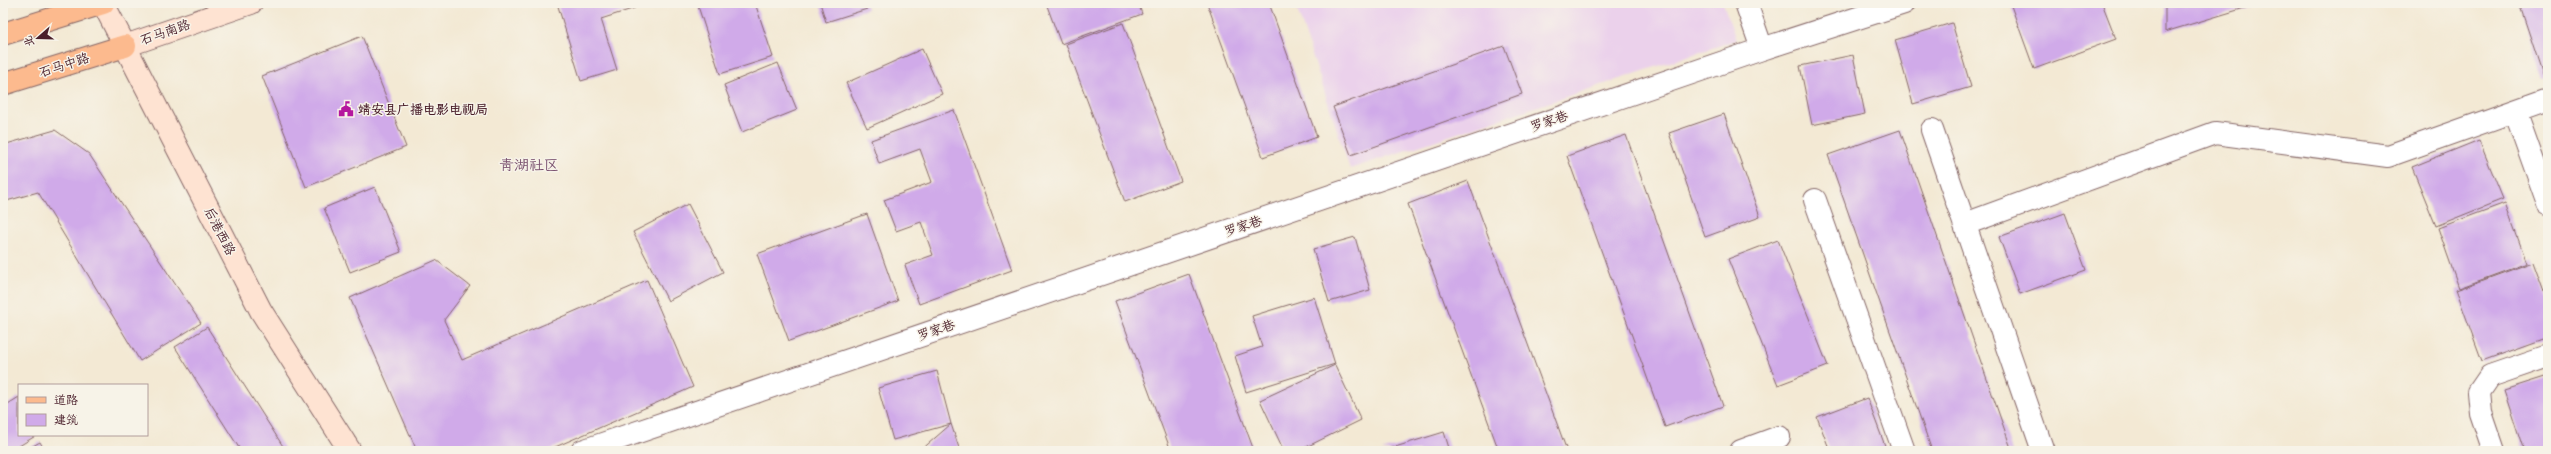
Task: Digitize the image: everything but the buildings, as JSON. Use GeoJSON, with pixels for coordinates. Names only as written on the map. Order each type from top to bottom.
{"type":"FeatureCollection","features":[{"type":"Feature","properties":{"kind":"main road","name":"后港西路"},"geometry":{"type":"LineString","coordinates":[[103,3],[261,311],[350,451]]}},
{"type":"Feature","properties":{"kind":"main road"},"geometry":{"type":"LineString","coordinates":[[3,34],[103,3]]}},
{"type":"Feature","properties":{"kind":"main road","name":"石马南路"},"geometry":{"type":"LineString","coordinates":[[125,46],[251,3]]}},
{"type":"Feature","properties":{"kind":"main road","name":"石马中路"},"geometry":{"type":"LineString","coordinates":[[3,84],[125,46]]}},
{"type":"Feature","properties":{"kind":"street"},"geometry":{"type":"LineString","coordinates":[[1746,3],[1762,49]]}},
{"type":"Feature","properties":{"kind":"street","name":"罗家巷"},"geometry":{"type":"LineString","coordinates":[[582,451],[1762,49],[1874,7],[1904,3]]}},
{"type":"Feature","properties":{"kind":"street"},"geometry":{"type":"LineString","coordinates":[[1964,224],[2215,133],[2388,156],[2548,99]]}},
{"type":"Feature","properties":{"kind":"street"},"geometry":{"type":"LineString","coordinates":[[2515,111],[2548,203]]}},
{"type":"Feature","properties":{"kind":"street"},"geometry":{"type":"LineString","coordinates":[[1932,130],[2043,451]]}},
{"type":"Feature","properties":{"kind":"street"},"geometry":{"type":"LineString","coordinates":[[1815,200],[1904,451]]}},
{"type":"Feature","properties":{"kind":"street"},"geometry":{"type":"LineString","coordinates":[[2491,450],[2481,413],[2479,392],[2490,376],[2548,356]]}},
{"type":"Feature","properties":{"kind":"street"},"geometry":{"type":"LineString","coordinates":[[1741,451],[1779,437]]}},
{"type":"Feature","properties":{"kind":"shaded area"},"geometry":{"type":"Polygon","coordinates":[[[1295,3],[1723,3],[1736,40],[1350,169],[1295,3]]]}},
{"type":"Feature","properties":{"kind":"place","name":"靖安县广播电影电视局"},"geometry":{"type":"Point","coordinates":[346,109]}},
{"type":"Feature","properties":{"kind":"district","name":"青湖社区"},"geometry":{"type":"Point","coordinates":[529,165]}}]}
